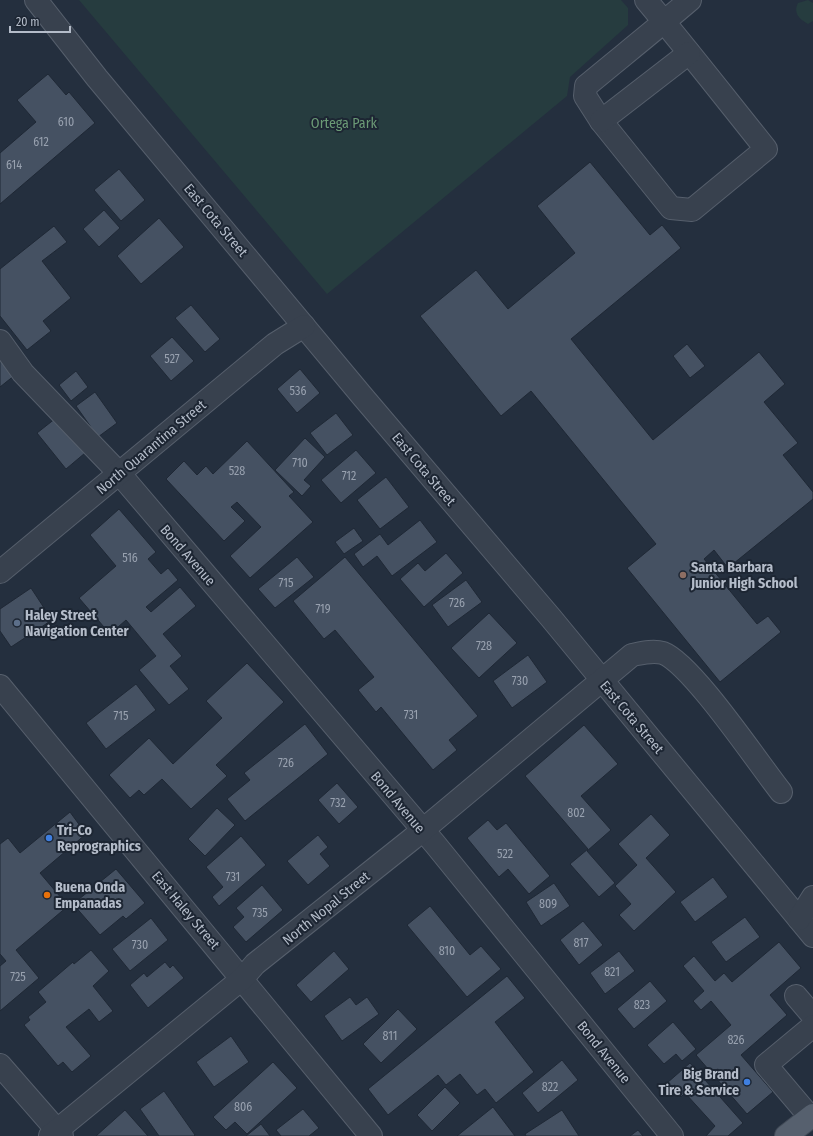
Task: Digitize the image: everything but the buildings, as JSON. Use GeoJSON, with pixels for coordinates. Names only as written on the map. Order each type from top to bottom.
{"type":"FeatureCollection","features":[{"type":"Feature","properties":{"kind":"main road"},"geometry":{"type":"LineString","coordinates":[[786,1136],[812,1116]]}},
{"type":"Feature","properties":{"kind":"street","name":"East Cota Street"},"geometry":{"type":"LineString","coordinates":[[36,0],[97,78],[601,679],[813,936]]}},
{"type":"Feature","properties":{"kind":"street"},"geometry":{"type":"LineString","coordinates":[[646,0],[664,22],[689,53],[766,149],[692,210],[671,208],[601,121],[585,96],[586,86],[664,22],[690,0]]}},
{"type":"Feature","properties":{"kind":"street"},"geometry":{"type":"LineString","coordinates":[[601,121],[689,53]]}},
{"type":"Feature","properties":{"kind":"street","name":"North Quarantina Street"},"geometry":{"type":"LineString","coordinates":[[0,572],[275,344],[304,326]]}},
{"type":"Feature","properties":{"kind":"street","name":"Bond Avenue"},"geometry":{"type":"LineString","coordinates":[[0,341],[24,373],[118,473],[422,830],[672,1136]]}},
{"type":"Feature","properties":{"kind":"street","name":"North Nopal Street"},"geometry":{"type":"LineString","coordinates":[[56,1134],[243,978],[255,964],[422,830],[632,654],[661,652],[671,657],[681,665],[712,702],[781,792]]}},
{"type":"Feature","properties":{"kind":"street","name":"East Haley Street"},"geometry":{"type":"LineString","coordinates":[[0,686],[243,978],[371,1136]]}},
{"type":"Feature","properties":{"kind":"street"},"geometry":{"type":"LineString","coordinates":[[799,919],[813,897]]}},
{"type":"Feature","properties":{"kind":"street"},"geometry":{"type":"LineString","coordinates":[[796,996],[813,1016]]}},
{"type":"Feature","properties":{"kind":"street"},"geometry":{"type":"LineString","coordinates":[[812,1116],[766,1065],[813,1026]]}},
{"type":"Feature","properties":{"kind":"street"},"geometry":{"type":"LineString","coordinates":[[0,1065],[56,1134]]}},
{"type":"Feature","properties":{"kind":"green space","name":"Ortega Park"},"geometry":{"type":"Polygon","coordinates":[[[79,0],[621,0],[628,8],[628,25],[570,77],[567,96],[327,294],[79,0]]]}},
{"type":"Feature","properties":{"kind":"green space"},"geometry":{"type":"Polygon","coordinates":[[[808,0],[813,3],[813,21],[808,24],[800,18],[796,10],[798,3],[808,0]]]}},
{"type":"Feature","properties":{"kind":"place","name":"Santa Barbara Junior High School"},"geometry":{"type":"Point","coordinates":[683,575]}},
{"type":"Feature","properties":{"kind":"place","name":"Haley Street Navigation Center"},"geometry":{"type":"Point","coordinates":[17,623]}},
{"type":"Feature","properties":{"kind":"place","name":"Tri-Co Reprographics"},"geometry":{"type":"Point","coordinates":[49,838]}},
{"type":"Feature","properties":{"kind":"place","name":"Buena Onda Empanadas"},"geometry":{"type":"Point","coordinates":[47,895]}},
{"type":"Feature","properties":{"kind":"place","name":"Big Brand Tire & Service"},"geometry":{"type":"Point","coordinates":[747,1082]}}]}
